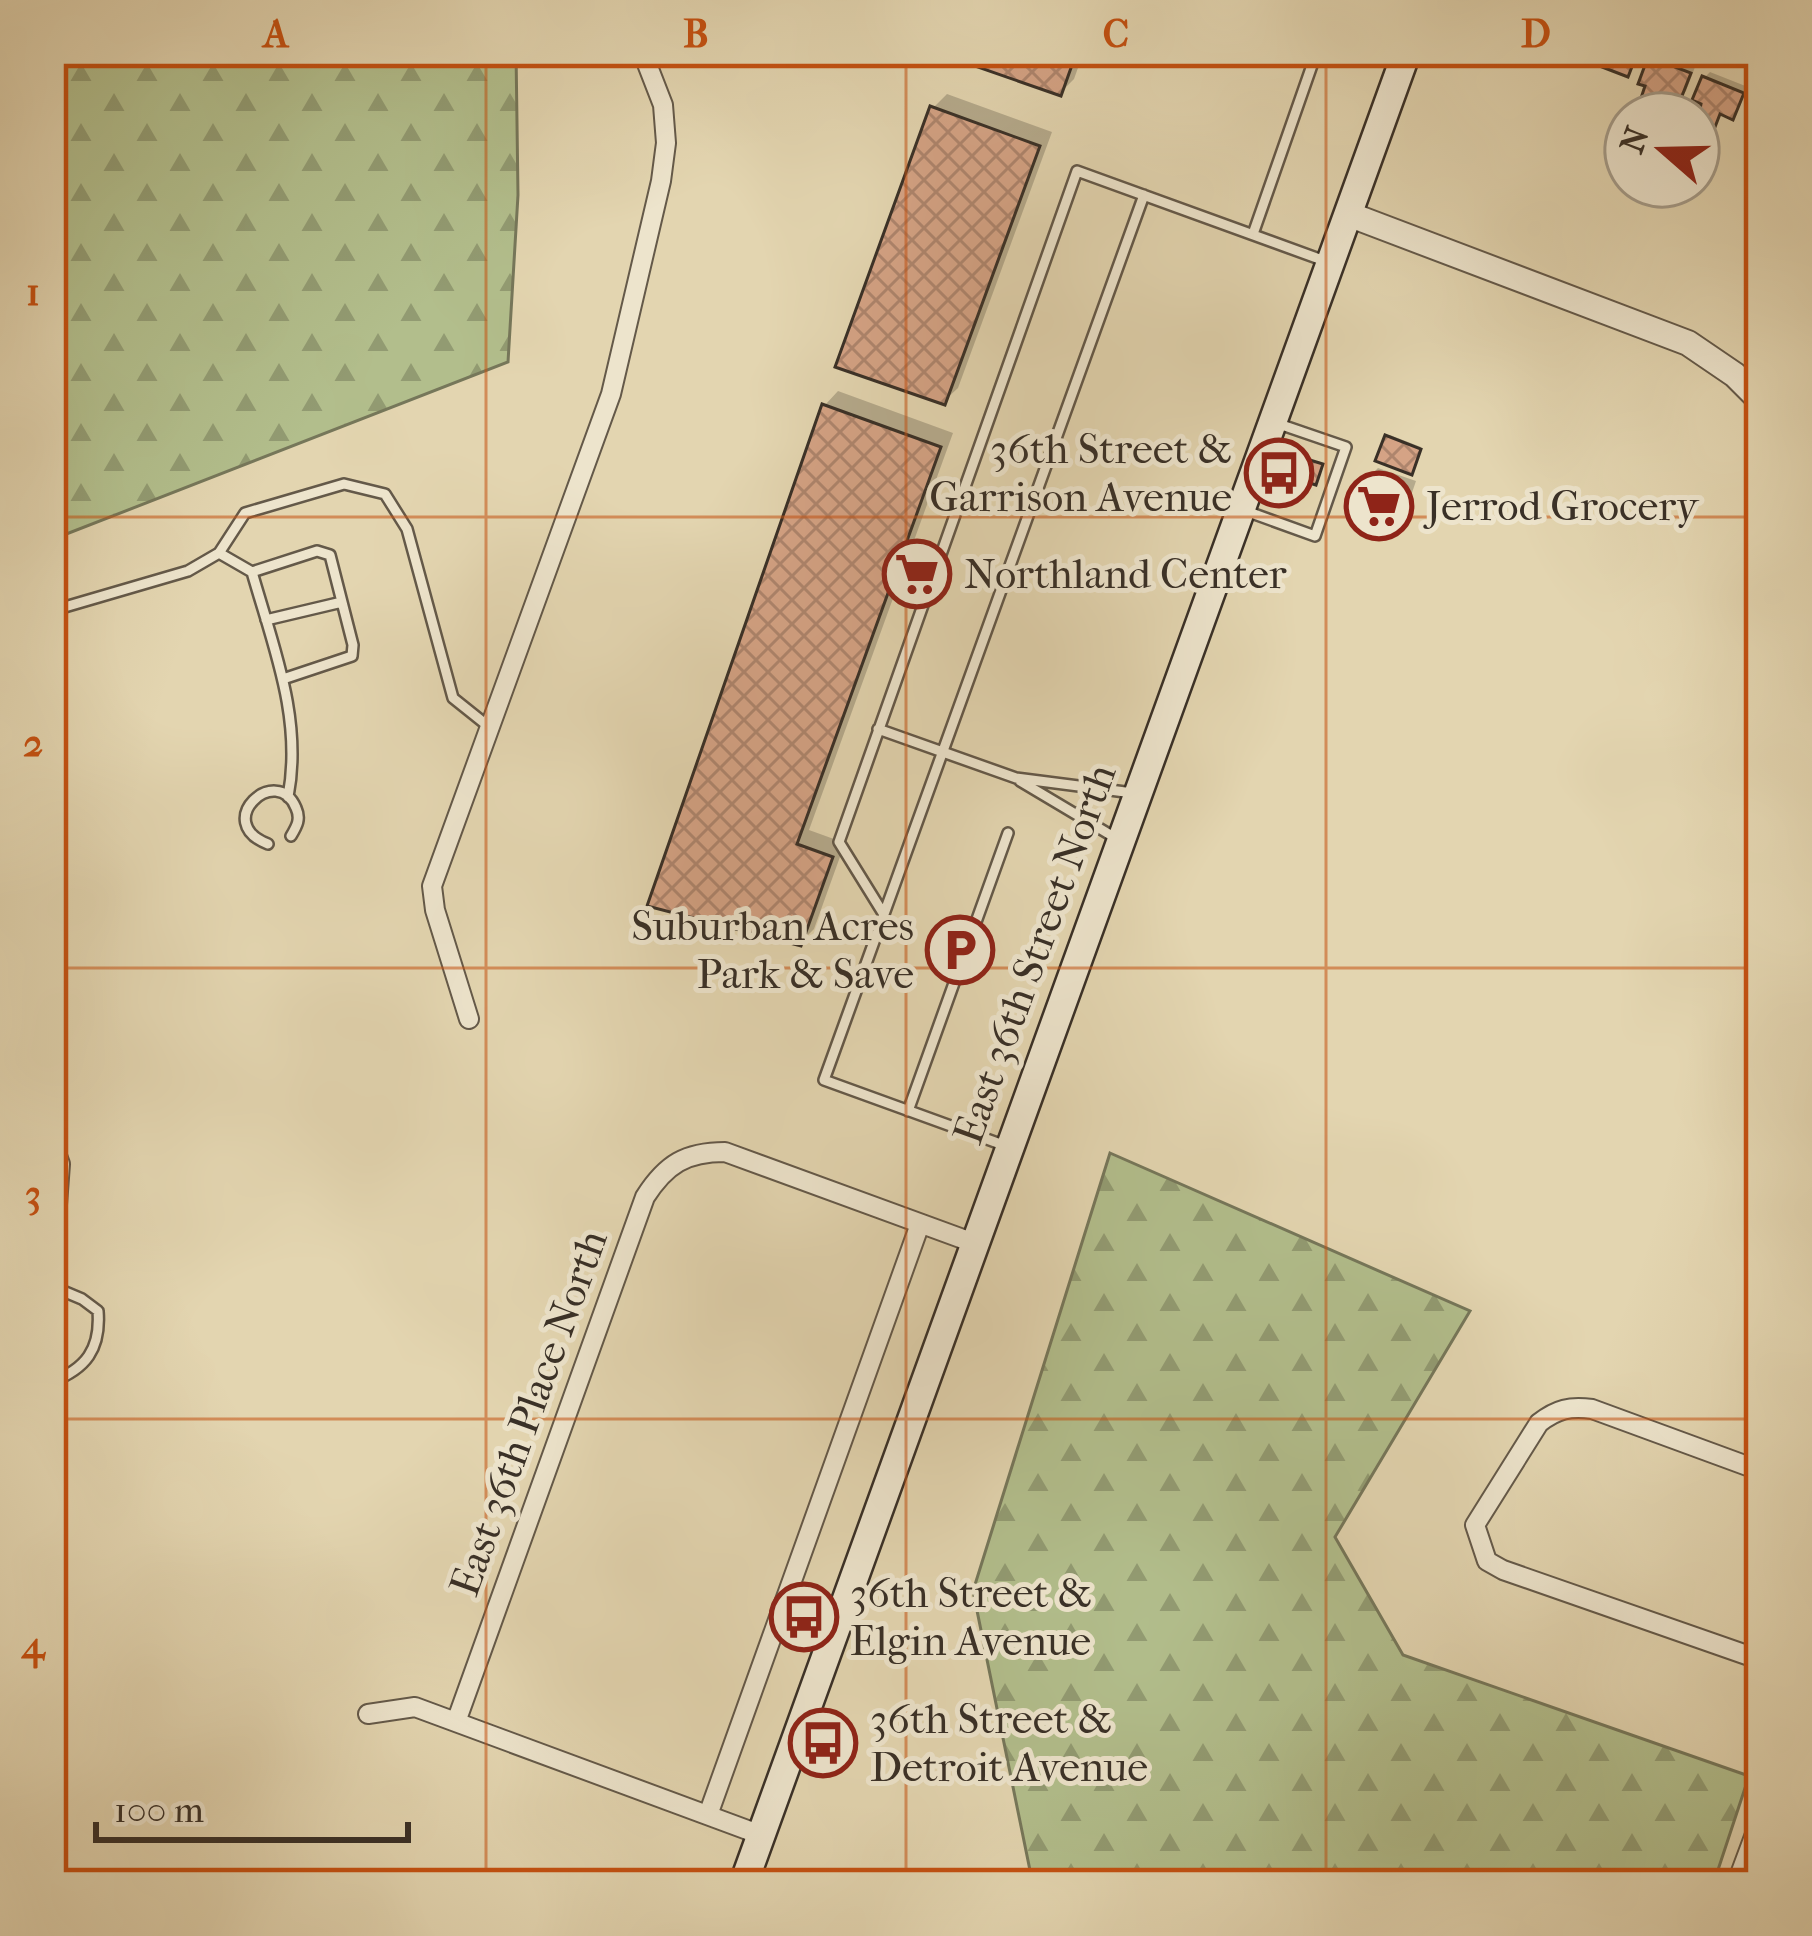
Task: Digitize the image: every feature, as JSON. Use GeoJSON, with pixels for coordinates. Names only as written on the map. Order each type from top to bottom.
{"type":"FeatureCollection","features":[{"type":"Feature","properties":{"kind":"main road","name":"East 36th Street North"},"geometry":{"type":"LineString","coordinates":[[743,1885],[1407,51]]}},
{"type":"Feature","properties":{"kind":"street"},"geometry":{"type":"LineString","coordinates":[[469,1018],[432,886],[611,394],[666,143],[663,105],[642,51]]}},
{"type":"Feature","properties":{"kind":"street"},"geometry":{"type":"LineString","coordinates":[[1348,214],[1688,343],[1735,375],[1761,400]]}},
{"type":"Feature","properties":{"kind":"street"},"geometry":{"type":"LineString","coordinates":[[51,1138],[59,1164],[51,1286]]}},
{"type":"Feature","properties":{"kind":"street","name":"East 36th Place North"},"geometry":{"type":"LineString","coordinates":[[456,1722],[645,1197],[660,1174],[700,1152],[725,1152],[920,1224]]}},
{"type":"Feature","properties":{"kind":"street"},"geometry":{"type":"LineString","coordinates":[[707,1815],[920,1224],[974,1243]]}},
{"type":"Feature","properties":{"kind":"street"},"geometry":{"type":"LineString","coordinates":[[1761,1471],[1592,1409],[1572,1407],[1539,1423],[1475,1525],[1487,1561],[1503,1570],[1761,1660]]}},
{"type":"Feature","properties":{"kind":"street"},"geometry":{"type":"LineString","coordinates":[[368,1714],[415,1707],[761,1835]]}},
{"type":"Feature","properties":{"kind":"street"},"geometry":{"type":"LineString","coordinates":[[1736,1885],[1761,1818]]}},
{"type":"Feature","properties":{"kind":"lane"},"geometry":{"type":"LineString","coordinates":[[1252,234],[1317,51]]}},
{"type":"Feature","properties":{"kind":"lane"},"geometry":{"type":"LineString","coordinates":[[883,913],[838,842],[1077,171],[1330,263]]}},
{"type":"Feature","properties":{"kind":"lane"},"geometry":{"type":"LineString","coordinates":[[1009,1147],[824,1080],[1144,195]]}},
{"type":"Feature","properties":{"kind":"lane"},"geometry":{"type":"LineString","coordinates":[[1241,510],[1315,536],[1346,447],[1273,422]]}},
{"type":"Feature","properties":{"kind":"lane"},"geometry":{"type":"LineString","coordinates":[[51,611],[188,571],[219,553],[244,513],[344,484],[385,494],[406,529],[453,698],[488,726]]}},
{"type":"Feature","properties":{"kind":"lane"},"geometry":{"type":"LineString","coordinates":[[252,572],[317,551],[330,555],[352,656],[283,679]]}},
{"type":"Feature","properties":{"kind":"lane"},"geometry":{"type":"LineString","coordinates":[[219,553],[252,572],[283,679],[294,746],[288,796]]}},
{"type":"Feature","properties":{"kind":"lane"},"geometry":{"type":"LineString","coordinates":[[266,620],[342,602]]}},
{"type":"Feature","properties":{"kind":"lane"},"geometry":{"type":"LineString","coordinates":[[878,729],[1016,778],[1138,794]]}},
{"type":"Feature","properties":{"kind":"lane"},"geometry":{"type":"LineString","coordinates":[[1016,778],[1121,842]]}},
{"type":"Feature","properties":{"kind":"lane"},"geometry":{"type":"LineString","coordinates":[[268,844],[248,829],[249,804],[271,791],[294,803],[298,820],[291,836]]}},
{"type":"Feature","properties":{"kind":"lane"},"geometry":{"type":"LineString","coordinates":[[908,1111],[1007,833]]}},
{"type":"Feature","properties":{"kind":"lane"},"geometry":{"type":"LineString","coordinates":[[51,1286],[98,1311],[100,1334],[92,1356],[70,1375],[51,1382]]}},
{"type":"Feature","properties":{"kind":"green space"},"geometry":{"type":"Polygon","coordinates":[[[51,51],[516,51],[518,195],[508,362],[51,540],[51,51]]]}},
{"type":"Feature","properties":{"kind":"green space"},"geometry":{"type":"Polygon","coordinates":[[[1110,1153],[1470,1311],[1335,1537],[1403,1655],[1749,1776],[1713,1885],[1033,1885],[973,1591],[1110,1153]]]}},
{"type":"Feature","properties":{"kind":"building"},"geometry":{"type":"Polygon","coordinates":[[[932,51],[1077,51],[1061,96],[932,51]]]}},
{"type":"Feature","properties":{"kind":"building"},"geometry":{"type":"Polygon","coordinates":[[[1587,51],[1638,51],[1628,77],[1584,60],[1587,51]]]}},
{"type":"Feature","properties":{"kind":"building"},"geometry":{"type":"Polygon","coordinates":[[[1659,54],[1672,59],[1670,65],[1691,73],[1684,90],[1644,90],[1645,86],[1638,84],[1648,57],[1657,61],[1659,54]]]}},
{"type":"Feature","properties":{"kind":"building"},"geometry":{"type":"Polygon","coordinates":[[[1702,76],[1744,93],[1733,120],[1722,115],[1722,90],[1696,90],[1702,76]]]}},
{"type":"Feature","properties":{"kind":"building"},"geometry":{"type":"Polygon","coordinates":[[[930,106],[1040,146],[945,405],[835,367],[930,106]]]}},
{"type":"Feature","properties":{"kind":"building"},"geometry":{"type":"Polygon","coordinates":[[[822,404],[941,447],[797,844],[833,857],[801,946],[647,906],[822,404]]]}},
{"type":"Feature","properties":{"kind":"building"},"geometry":{"type":"Polygon","coordinates":[[[1385,435],[1421,449],[1412,475],[1375,461],[1385,435]]]}},
{"type":"Feature","properties":{"kind":"building"},"geometry":{"type":"Polygon","coordinates":[[[1300,457],[1323,464],[1316,485],[1294,478],[1300,457]]]}},
{"type":"Feature","properties":{"kind":"building","name":"Jerrod Grocery"},"geometry":{"type":"Polygon","coordinates":[[[1366,476],[1408,491],[1392,535],[1350,521],[1366,476]]]}},
{"type":"Feature","properties":{"kind":"place","name":"36th Street & Garrison Avenue"},"geometry":{"type":"Point","coordinates":[1279,473]}},
{"type":"Feature","properties":{"kind":"place","name":"Jerrod Grocery"},"geometry":{"type":"Point","coordinates":[1379,506]}},
{"type":"Feature","properties":{"kind":"place","name":"Northland Center"},"geometry":{"type":"Point","coordinates":[917,574]}},
{"type":"Feature","properties":{"kind":"place","name":"Suburban Acres Park & Save"},"geometry":{"type":"Point","coordinates":[960,950]}},
{"type":"Feature","properties":{"kind":"place","name":"36th Street & Elgin Avenue"},"geometry":{"type":"Point","coordinates":[804,1617]}},
{"type":"Feature","properties":{"kind":"place","name":"36th Street & Detroit Avenue"},"geometry":{"type":"Point","coordinates":[823,1743]}}]}
